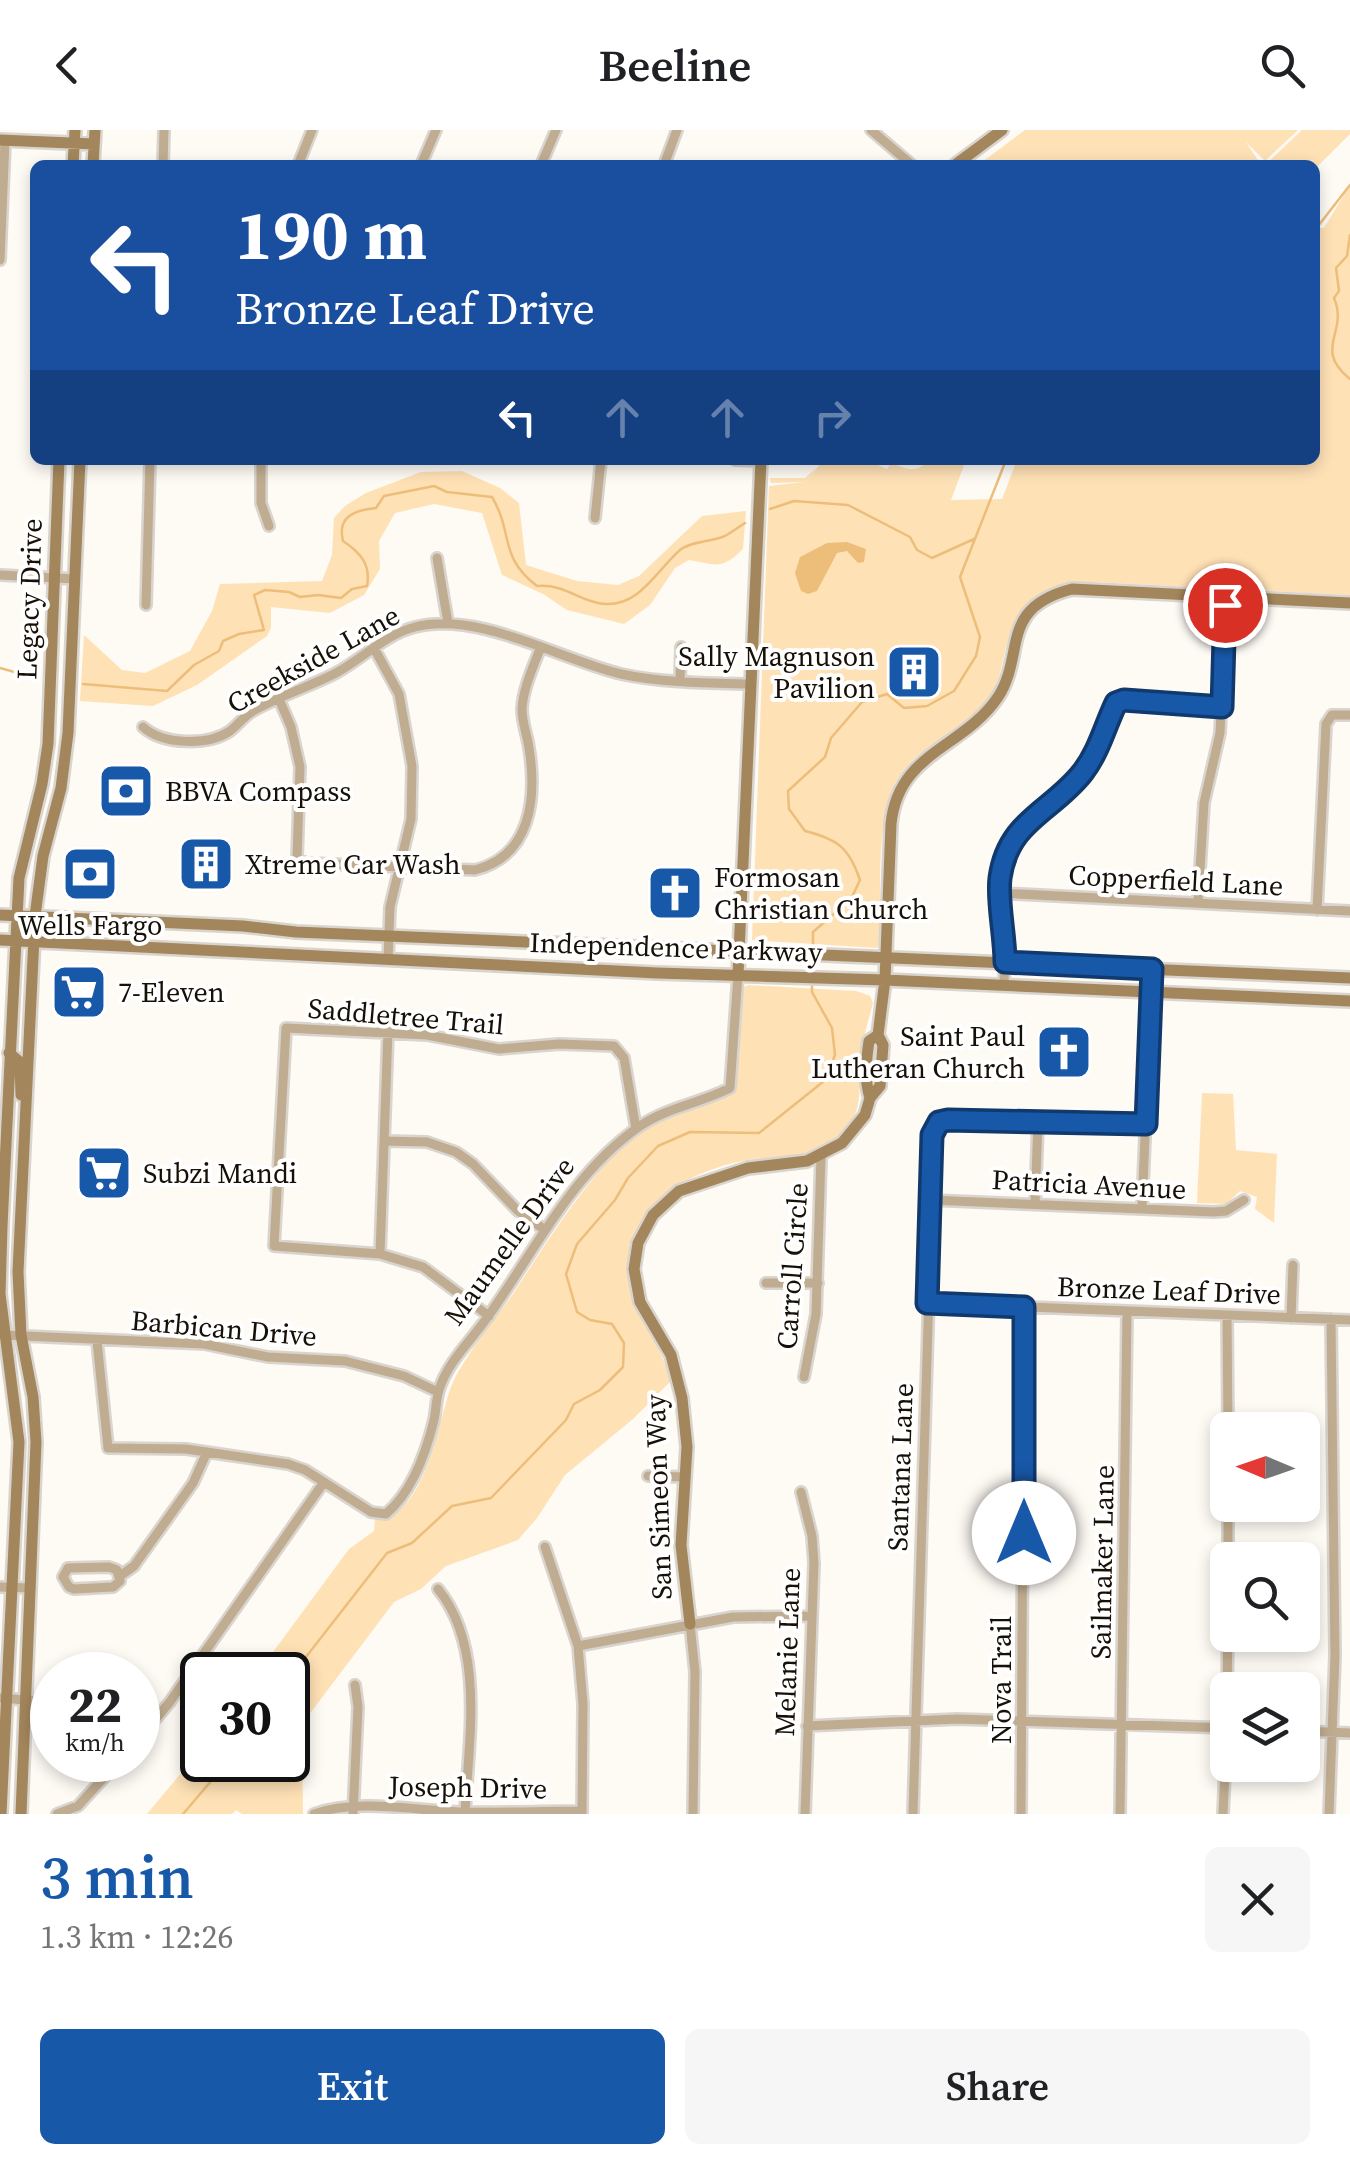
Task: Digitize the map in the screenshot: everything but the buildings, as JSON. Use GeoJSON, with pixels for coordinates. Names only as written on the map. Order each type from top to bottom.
{"type":"FeatureCollection","features":[{"type":"Feature","properties":{"kind":"main road"},"geometry":{"type":"LineString","coordinates":[[94,160],[95,130]]}},
{"type":"Feature","properties":{"kind":"main road"},"geometry":{"type":"LineString","coordinates":[[962,160],[1002,130]]}},
{"type":"Feature","properties":{"kind":"main road"},"geometry":{"type":"LineString","coordinates":[[2,141],[74,137],[94,144]]}},
{"type":"Feature","properties":{"kind":"main road","name":"Legacy Drive"},"geometry":{"type":"LineString","coordinates":[[1,1814],[6,1587],[19,1442],[17,1410],[2,1335],[1,1226],[16,916],[24,849],[42,784],[48,744],[59,465]]}},
{"type":"Feature","properties":{"kind":"main road","name":"Legacy Drive"},"geometry":{"type":"LineString","coordinates":[[21,1814],[36,1442],[33,1397],[21,1336],[20,1226],[35,916],[68,733],[80,465]]}},
{"type":"Feature","properties":{"kind":"main road","name":"Maumelle Drive"},"geometry":{"type":"LineString","coordinates":[[738,976],[761,465]]}},
{"type":"Feature","properties":{"kind":"main road"},"geometry":{"type":"LineString","coordinates":[[821,1157],[849,1137],[866,1114],[870,1098],[865,1081],[866,1061],[869,1041],[878,1035],[886,980],[891,824],[896,796],[918,765],[992,705],[1008,674],[1016,635],[1028,613],[1042,602],[1072,590],[1350,604]]}},
{"type":"Feature","properties":{"kind":"main road"},"geometry":{"type":"LineString","coordinates":[[42,784],[61,788]]}},
{"type":"Feature","properties":{"kind":"main road","name":"Independence Parkway"},"geometry":{"type":"LineString","coordinates":[[0,915],[1350,978]]}},
{"type":"Feature","properties":{"kind":"main road"},"geometry":{"type":"LineString","coordinates":[[175,947],[178,923]]}},
{"type":"Feature","properties":{"kind":"main road","name":"Independence Parkway"},"geometry":{"type":"LineString","coordinates":[[0,940],[1350,1001]]}},
{"type":"Feature","properties":{"kind":"main road"},"geometry":{"type":"LineString","coordinates":[[1324,1000],[1326,976]]}},
{"type":"Feature","properties":{"kind":"main road"},"geometry":{"type":"LineString","coordinates":[[10,1053],[20,1062],[21,1095],[27,1102]]}},
{"type":"Feature","properties":{"kind":"main road"},"geometry":{"type":"LineString","coordinates":[[6,1156],[25,1157]]}},
{"type":"Feature","properties":{"kind":"main road","name":"San Simeon Way"},"geometry":{"type":"LineString","coordinates":[[690,1624],[681,1545],[686,1436],[671,1355],[640,1302],[634,1269],[638,1242],[653,1215],[679,1191],[748,1168],[821,1157]]}},
{"type":"Feature","properties":{"kind":"street"},"geometry":{"type":"LineString","coordinates":[[163,160],[164,130]]}},
{"type":"Feature","properties":{"kind":"street"},"geometry":{"type":"LineString","coordinates":[[300,160],[312,130]]}},
{"type":"Feature","properties":{"kind":"street"},"geometry":{"type":"LineString","coordinates":[[423,160],[436,130]]}},
{"type":"Feature","properties":{"kind":"street"},"geometry":{"type":"LineString","coordinates":[[543,160],[556,130]]}},
{"type":"Feature","properties":{"kind":"street"},"geometry":{"type":"LineString","coordinates":[[667,160],[677,130]]}},
{"type":"Feature","properties":{"kind":"street"},"geometry":{"type":"LineString","coordinates":[[870,130],[906,160]]}},
{"type":"Feature","properties":{"kind":"street"},"geometry":{"type":"LineString","coordinates":[[0,260],[2,141]]}},
{"type":"Feature","properties":{"kind":"street"},"geometry":{"type":"LineString","coordinates":[[146,605],[150,465]]}},
{"type":"Feature","properties":{"kind":"street"},"geometry":{"type":"LineString","coordinates":[[261,465],[260,503],[269,526]]}},
{"type":"Feature","properties":{"kind":"street"},"geometry":{"type":"LineString","coordinates":[[595,518],[601,465]]}},
{"type":"Feature","properties":{"kind":"street"},"geometry":{"type":"LineString","coordinates":[[437,558],[448,624]]}},
{"type":"Feature","properties":{"kind":"street"},"geometry":{"type":"LineString","coordinates":[[0,575],[76,579]]}},
{"type":"Feature","properties":{"kind":"street"},"geometry":{"type":"LineString","coordinates":[[1198,902],[1204,803],[1218,750],[1222,707],[1226,597]]}},
{"type":"Feature","properties":{"kind":"street","name":"Creekside Lane"},"geometry":{"type":"LineString","coordinates":[[144,727],[170,740],[207,739],[230,731],[255,710],[340,670],[414,627],[448,624],[483,629],[623,674],[750,684]]}},
{"type":"Feature","properties":{"kind":"street"},"geometry":{"type":"LineString","coordinates":[[680,681],[681,647]]}},
{"type":"Feature","properties":{"kind":"street"},"geometry":{"type":"LineString","coordinates":[[374,648],[399,694],[410,742],[411,819],[390,906],[388,960]]}},
{"type":"Feature","properties":{"kind":"street"},"geometry":{"type":"LineString","coordinates":[[279,699],[291,727],[300,767],[297,858],[306,863],[475,870],[500,862],[513,852],[531,803],[532,768],[522,704],[540,648]]}},
{"type":"Feature","properties":{"kind":"street"},"geometry":{"type":"LineString","coordinates":[[1004,985],[1004,920],[999,893],[1004,860],[1016,835],[1082,772],[1105,735],[1116,703],[1124,700],[1222,707]]}},
{"type":"Feature","properties":{"kind":"street"},"geometry":{"type":"LineString","coordinates":[[1318,910],[1327,718],[1350,715]]}},
{"type":"Feature","properties":{"kind":"street","name":"Copperfield Lane"},"geometry":{"type":"LineString","coordinates":[[999,893],[1350,911]]}},
{"type":"Feature","properties":{"kind":"street"},"geometry":{"type":"LineString","coordinates":[[1142,1208],[1152,969]]}},
{"type":"Feature","properties":{"kind":"street","name":"Maumelle Drive"},"geometry":{"type":"LineString","coordinates":[[324,1482],[372,1512],[386,1514],[400,1500],[421,1462],[434,1422],[438,1392],[458,1354],[595,1164],[658,1114],[730,1088],[738,976]]}},
{"type":"Feature","properties":{"kind":"street","name":"Saddletree Trail"},"geometry":{"type":"LineString","coordinates":[[380,1254],[274,1246],[286,1028],[427,1035],[500,1049],[559,1044],[614,1046],[624,1058],[636,1128]]}},
{"type":"Feature","properties":{"kind":"street"},"geometry":{"type":"LineString","coordinates":[[388,1032],[380,1254],[424,1266],[489,1316]]}},
{"type":"Feature","properties":{"kind":"street","name":"Santana Lane"},"geometry":{"type":"LineString","coordinates":[[913,1814],[932,1135],[939,1122],[948,1120],[1038,1122]]}},
{"type":"Feature","properties":{"kind":"street"},"geometry":{"type":"LineString","coordinates":[[1035,1204],[1038,1122],[1146,1124]]}},
{"type":"Feature","properties":{"kind":"street"},"geometry":{"type":"LineString","coordinates":[[384,1141],[427,1142],[456,1152],[545,1230]]}},
{"type":"Feature","properties":{"kind":"street","name":"Carroll Circle"},"geometry":{"type":"LineString","coordinates":[[804,1377],[818,1284],[821,1157]]}},
{"type":"Feature","properties":{"kind":"street","name":"Patricia Avenue"},"geometry":{"type":"LineString","coordinates":[[930,1200],[1214,1212],[1226,1211],[1244,1200]]}},
{"type":"Feature","properties":{"kind":"street"},"geometry":{"type":"LineString","coordinates":[[1,1226],[20,1226]]}},
{"type":"Feature","properties":{"kind":"street"},"geometry":{"type":"LineString","coordinates":[[1291,1318],[1293,1265]]}},
{"type":"Feature","properties":{"kind":"street"},"geometry":{"type":"LineString","coordinates":[[766,1283],[818,1284]]}},
{"type":"Feature","properties":{"kind":"street","name":"Bronze Leaf Drive"},"geometry":{"type":"LineString","coordinates":[[927,1303],[1350,1320]]}},
{"type":"Feature","properties":{"kind":"street","name":"Nova Trail"},"geometry":{"type":"LineString","coordinates":[[1021,1814],[1024,1307]]}},
{"type":"Feature","properties":{"kind":"street","name":"Sailmaker Lane"},"geometry":{"type":"LineString","coordinates":[[1120,1814],[1127,1311]]}},
{"type":"Feature","properties":{"kind":"street"},"geometry":{"type":"LineString","coordinates":[[1227,1315],[1228,1412]]}},
{"type":"Feature","properties":{"kind":"street"},"geometry":{"type":"LineString","coordinates":[[1329,1814],[1335,1655],[1330,1319]]}},
{"type":"Feature","properties":{"kind":"street","name":"Barbican Drive"},"geometry":{"type":"LineString","coordinates":[[2,1335],[204,1344],[268,1356],[345,1361],[404,1376],[438,1392]]}},
{"type":"Feature","properties":{"kind":"street"},"geometry":{"type":"LineString","coordinates":[[97,1340],[108,1448],[152,1446],[296,1466],[324,1482],[160,1713]]}},
{"type":"Feature","properties":{"kind":"street"},"geometry":{"type":"LineString","coordinates":[[120,1576],[113,1568],[89,1567],[68,1568],[63,1577],[69,1588],[113,1588],[120,1576],[134,1566],[193,1483],[207,1452]]}},
{"type":"Feature","properties":{"kind":"street"},"geometry":{"type":"LineString","coordinates":[[648,1476],[686,1477]]}},
{"type":"Feature","properties":{"kind":"street","name":"Melanie Lane"},"geometry":{"type":"LineString","coordinates":[[801,1492],[812,1536],[805,1814]]}},
{"type":"Feature","properties":{"kind":"street"},"geometry":{"type":"LineString","coordinates":[[545,1546],[578,1646],[583,1704],[582,1813]]}},
{"type":"Feature","properties":{"kind":"street"},"geometry":{"type":"LineString","coordinates":[[6,1587],[31,1588]]}},
{"type":"Feature","properties":{"kind":"street"},"geometry":{"type":"LineString","coordinates":[[438,1589],[459,1626],[467,1660],[469,1741],[465,1813]]}},
{"type":"Feature","properties":{"kind":"street"},"geometry":{"type":"LineString","coordinates":[[578,1646],[733,1617],[812,1616]]}},
{"type":"Feature","properties":{"kind":"street","name":"San Simeon Way"},"geometry":{"type":"LineString","coordinates":[[690,1624],[696,1687],[693,1814]]}},
{"type":"Feature","properties":{"kind":"street"},"geometry":{"type":"LineString","coordinates":[[353,1811],[358,1707],[355,1685]]}},
{"type":"Feature","properties":{"kind":"street"},"geometry":{"type":"LineString","coordinates":[[4,1698],[30,1700]]}},
{"type":"Feature","properties":{"kind":"street"},"geometry":{"type":"LineString","coordinates":[[807,1726],[958,1718],[1210,1728]]}},
{"type":"Feature","properties":{"kind":"street"},"geometry":{"type":"LineString","coordinates":[[1320,1732],[1350,1734]]}},
{"type":"Feature","properties":{"kind":"street"},"geometry":{"type":"LineString","coordinates":[[57,1814],[78,1806],[100,1782]]}},
{"type":"Feature","properties":{"kind":"street"},"geometry":{"type":"LineString","coordinates":[[1223,1814],[1224,1782]]}},
{"type":"Feature","properties":{"kind":"street","name":"Joseph Drive"},"geometry":{"type":"LineString","coordinates":[[314,1814],[582,1813]]}},
{"type":"Feature","properties":{"kind":"shaded area"},"geometry":{"type":"Polygon","coordinates":[[[1025,130],[1298,130],[1266,160],[1246,142],[1258,160],[985,160],[1025,130]]]}},
{"type":"Feature","properties":{"kind":"shaded area"},"geometry":{"type":"Polygon","coordinates":[[[1302,130],[1350,130],[1320,164],[1320,160],[1270,160],[1302,130]]]}},
{"type":"Feature","properties":{"kind":"shaded area"},"geometry":{"type":"Polygon","coordinates":[[[1350,185],[1350,595],[1095,582],[1066,586],[1042,595],[1017,618],[997,681],[984,704],[920,754],[898,777],[886,809],[881,847],[877,948],[752,940],[769,486],[804,482],[771,483],[770,478],[805,478],[816,468],[806,482],[819,465],[877,465],[887,469],[896,465],[912,469],[923,465],[964,465],[951,500],[1002,499],[1015,465],[1320,465],[1320,228],[1324,228],[1350,185]]]}},
{"type":"Feature","properties":{"kind":"shaded area"},"geometry":{"type":"Polygon","coordinates":[[[462,471],[500,488],[519,503],[526,565],[577,581],[618,585],[639,576],[702,516],[746,511],[743,549],[724,563],[689,560],[675,568],[650,605],[624,624],[567,610],[502,575],[482,513],[434,504],[395,513],[379,541],[380,569],[364,595],[330,613],[271,607],[267,636],[197,685],[153,706],[80,701],[84,635],[122,670],[145,673],[190,651],[212,611],[220,584],[322,581],[332,555],[334,518],[345,506],[366,493],[421,472],[462,471]]]}},
{"type":"Feature","properties":{"kind":"shaded area"},"geometry":{"type":"Polygon","coordinates":[[[847,542],[866,549],[864,562],[858,563],[847,551],[837,553],[817,591],[801,591],[795,573],[800,557],[827,543],[847,542]]]}},
{"type":"Feature","properties":{"kind":"shaded area"},"geometry":{"type":"Polygon","coordinates":[[[748,985],[856,991],[870,996],[873,1003],[862,1047],[858,1106],[851,1123],[831,1144],[818,1150],[718,1167],[677,1187],[654,1206],[635,1233],[630,1249],[629,1283],[671,1381],[633,1419],[565,1475],[518,1540],[446,1566],[421,1589],[394,1602],[310,1713],[310,1652],[273,1652],[349,1549],[374,1531],[375,1519],[393,1514],[407,1503],[428,1464],[458,1372],[601,1169],[645,1128],[736,1088],[742,988],[748,985]]]}},
{"type":"Feature","properties":{"kind":"shaded area"},"geometry":{"type":"Polygon","coordinates":[[[1202,1093],[1233,1094],[1236,1150],[1277,1154],[1274,1223],[1255,1209],[1257,1197],[1240,1191],[1226,1204],[1197,1203],[1202,1093]]]}},
{"type":"Feature","properties":{"kind":"shaded area"},"geometry":{"type":"Polygon","coordinates":[[[180,1774],[180,1782],[303,1782],[303,1814],[242,1814],[236,1810],[232,1814],[147,1814],[180,1774]]]}},
{"type":"Feature","properties":{"kind":"waterway"},"geometry":{"type":"LineString","coordinates":[[1320,224],[1350,185]]}},
{"type":"Feature","properties":{"kind":"waterway"},"geometry":{"type":"LineString","coordinates":[[1350,235],[1347,256],[1336,268],[1339,291],[1334,298],[1337,321],[1332,349],[1339,368],[1350,379]]}},
{"type":"Feature","properties":{"kind":"waterway"},"geometry":{"type":"LineString","coordinates":[[813,948],[813,932],[851,899],[860,880],[840,846],[805,831],[789,809],[788,791],[825,757],[831,738],[862,702],[887,694],[904,708],[927,706],[954,691],[976,656],[980,637],[960,577],[1004,465]]}},
{"type":"Feature","properties":{"kind":"waterway"},"geometry":{"type":"LineString","coordinates":[[83,684],[167,691],[194,665],[219,651],[223,641],[264,630],[254,595],[265,590],[300,597],[341,598],[352,589],[367,586],[366,566],[360,555],[343,541],[343,526],[354,513],[376,508],[384,496],[434,486],[447,492],[492,497],[511,554],[525,575],[537,586],[557,588],[605,604],[638,593],[685,547],[725,536],[745,523]]}},
{"type":"Feature","properties":{"kind":"waterway"},"geometry":{"type":"LineString","coordinates":[[770,509],[794,501],[848,505],[910,537],[917,550],[932,558],[974,539]]}},
{"type":"Feature","properties":{"kind":"waterway"},"geometry":{"type":"LineString","coordinates":[[0,668],[39,679]]}},
{"type":"Feature","properties":{"kind":"waterway"},"geometry":{"type":"LineString","coordinates":[[310,1652],[387,1553],[412,1543],[452,1506],[491,1498],[566,1420],[574,1404],[600,1390],[623,1367],[624,1343],[612,1324],[590,1320],[577,1312],[566,1274],[577,1244],[658,1146],[690,1132],[759,1133],[824,1081],[835,1055],[832,1028],[812,992],[812,981]]}},
{"type":"Feature","properties":{"kind":"waterway"},"geometry":{"type":"LineString","coordinates":[[183,1814],[210,1782]]}},
{"type":"Feature","properties":{"kind":"place","name":"Sally Magnuson Pavilion"},"geometry":{"type":"Point","coordinates":[914,672]}},
{"type":"Feature","properties":{"kind":"place","name":"BBVA Compass"},"geometry":{"type":"Point","coordinates":[126,791]}},
{"type":"Feature","properties":{"kind":"place","name":"Xtreme Car Wash"},"geometry":{"type":"Point","coordinates":[206,864]}},
{"type":"Feature","properties":{"kind":"place","name":"Wells Fargo"},"geometry":{"type":"Point","coordinates":[90,874]}},
{"type":"Feature","properties":{"kind":"place","name":"Formosan Christian Church"},"geometry":{"type":"Point","coordinates":[675,893]}},
{"type":"Feature","properties":{"kind":"place","name":"7-Eleven"},"geometry":{"type":"Point","coordinates":[79,992]}},
{"type":"Feature","properties":{"kind":"place","name":"Saint Paul Lutheran Church"},"geometry":{"type":"Point","coordinates":[1064,1052]}},
{"type":"Feature","properties":{"kind":"place","name":"Subzi Mandi"},"geometry":{"type":"Point","coordinates":[104,1173]}},
{"type":"Feature","properties":{"kind":"route"},"geometry":{"type":"LineString","coordinates":[[1024,1533],[1024,1307],[927,1303],[932,1135],[943,1120],[1146,1124],[1152,969],[1005,962],[1000,879],[1016,835],[1082,772],[1105,735],[1116,703],[1124,700],[1222,707],[1225,605]]}}]}
